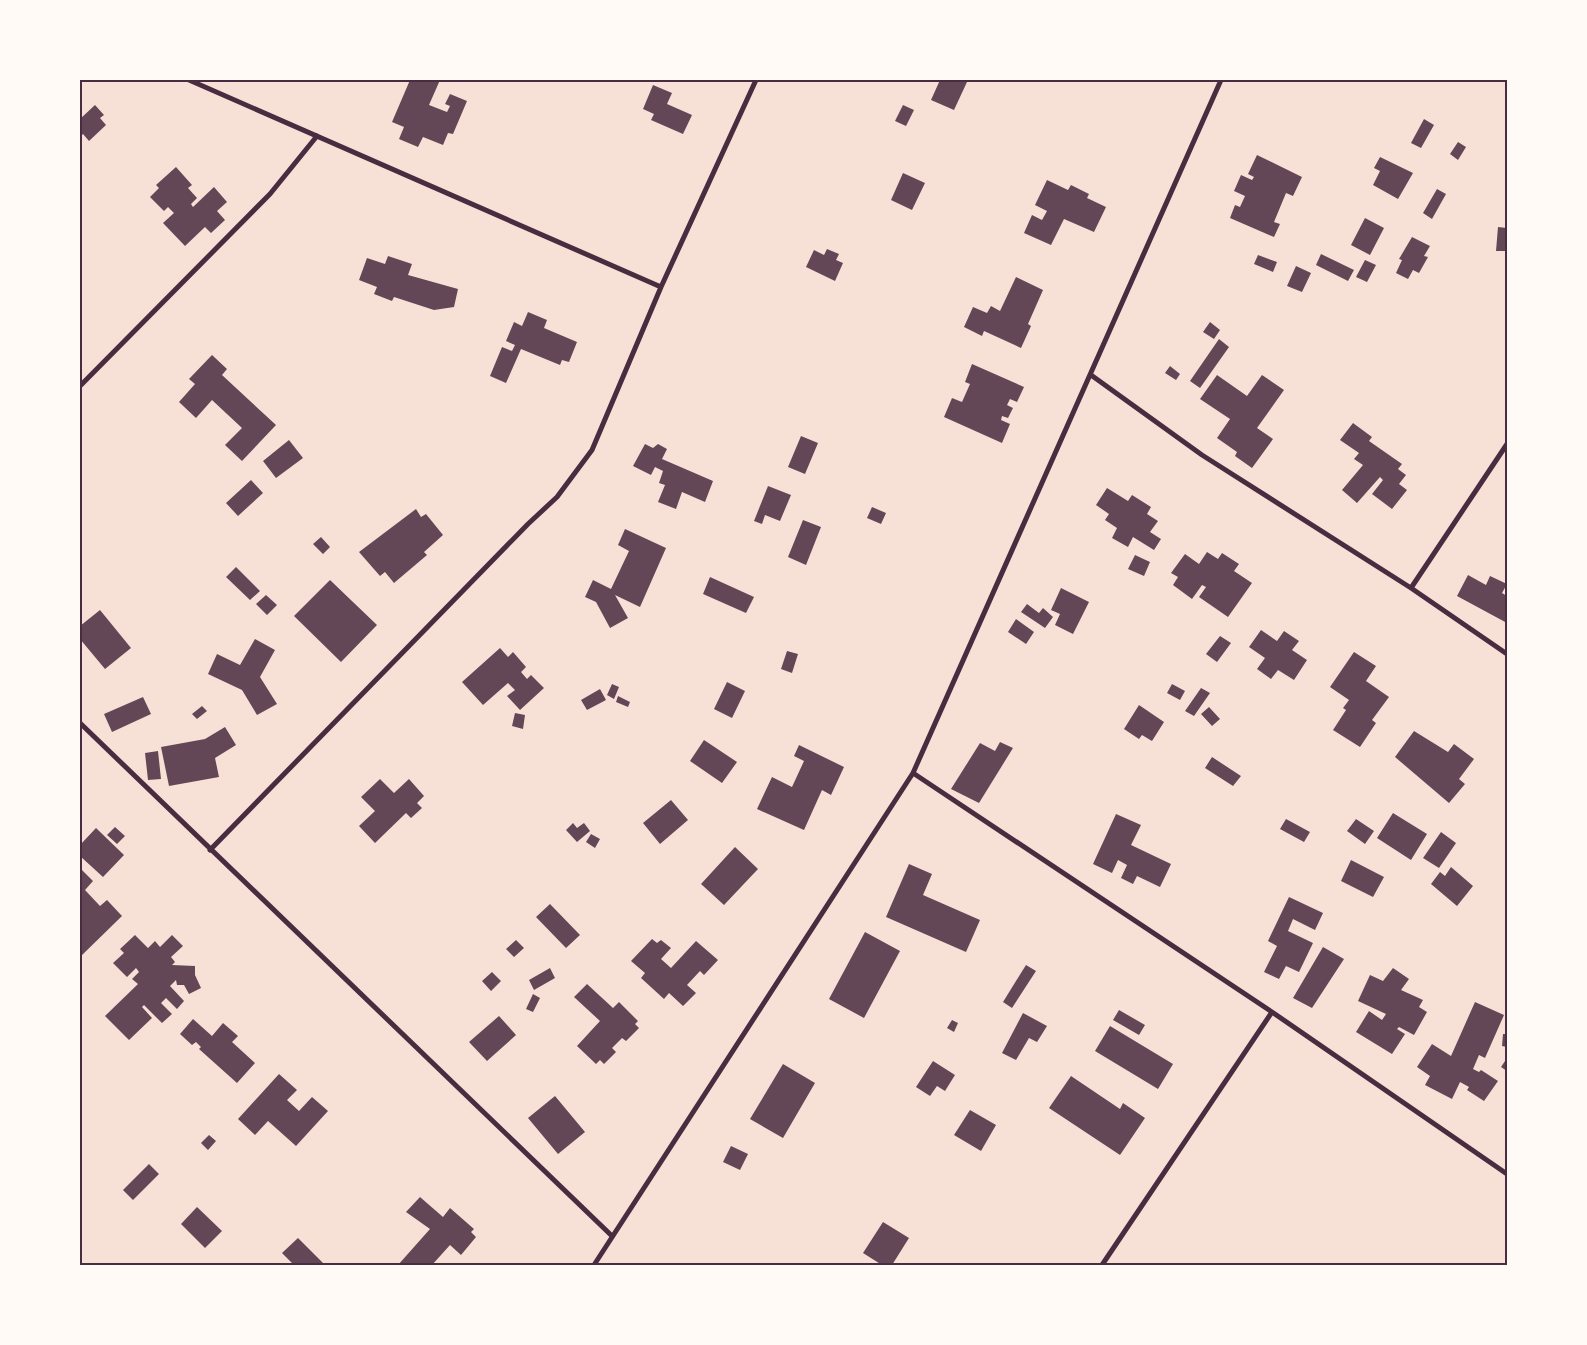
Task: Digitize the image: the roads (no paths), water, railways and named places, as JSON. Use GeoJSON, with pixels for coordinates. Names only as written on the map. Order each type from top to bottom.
{"type":"FeatureCollection","features":[{"type":"Feature","properties":{"kind":"street"},"geometry":{"type":"LineString","coordinates":[[189,80],[660,287]]}},
{"type":"Feature","properties":{"kind":"street"},"geometry":{"type":"LineString","coordinates":[[210,850],[557,496],[592,450],[660,287],[756,80]]}},
{"type":"Feature","properties":{"kind":"street"},"geometry":{"type":"LineString","coordinates":[[594,1265],[912,773],[1221,80]]}},
{"type":"Feature","properties":{"kind":"street"},"geometry":{"type":"LineString","coordinates":[[80,386],[270,194],[317,136]]}},
{"type":"Feature","properties":{"kind":"street"},"geometry":{"type":"LineString","coordinates":[[1091,375],[1202,455],[1411,588],[1507,654]]}},
{"type":"Feature","properties":{"kind":"street"},"geometry":{"type":"LineString","coordinates":[[1411,588],[1507,444]]}},
{"type":"Feature","properties":{"kind":"street"},"geometry":{"type":"LineString","coordinates":[[80,723],[612,1236]]}},
{"type":"Feature","properties":{"kind":"street"},"geometry":{"type":"LineString","coordinates":[[912,773],[1272,1012],[1507,1174]]}},
{"type":"Feature","properties":{"kind":"street"},"geometry":{"type":"LineString","coordinates":[[1102,1265],[1272,1012]]}}]}
